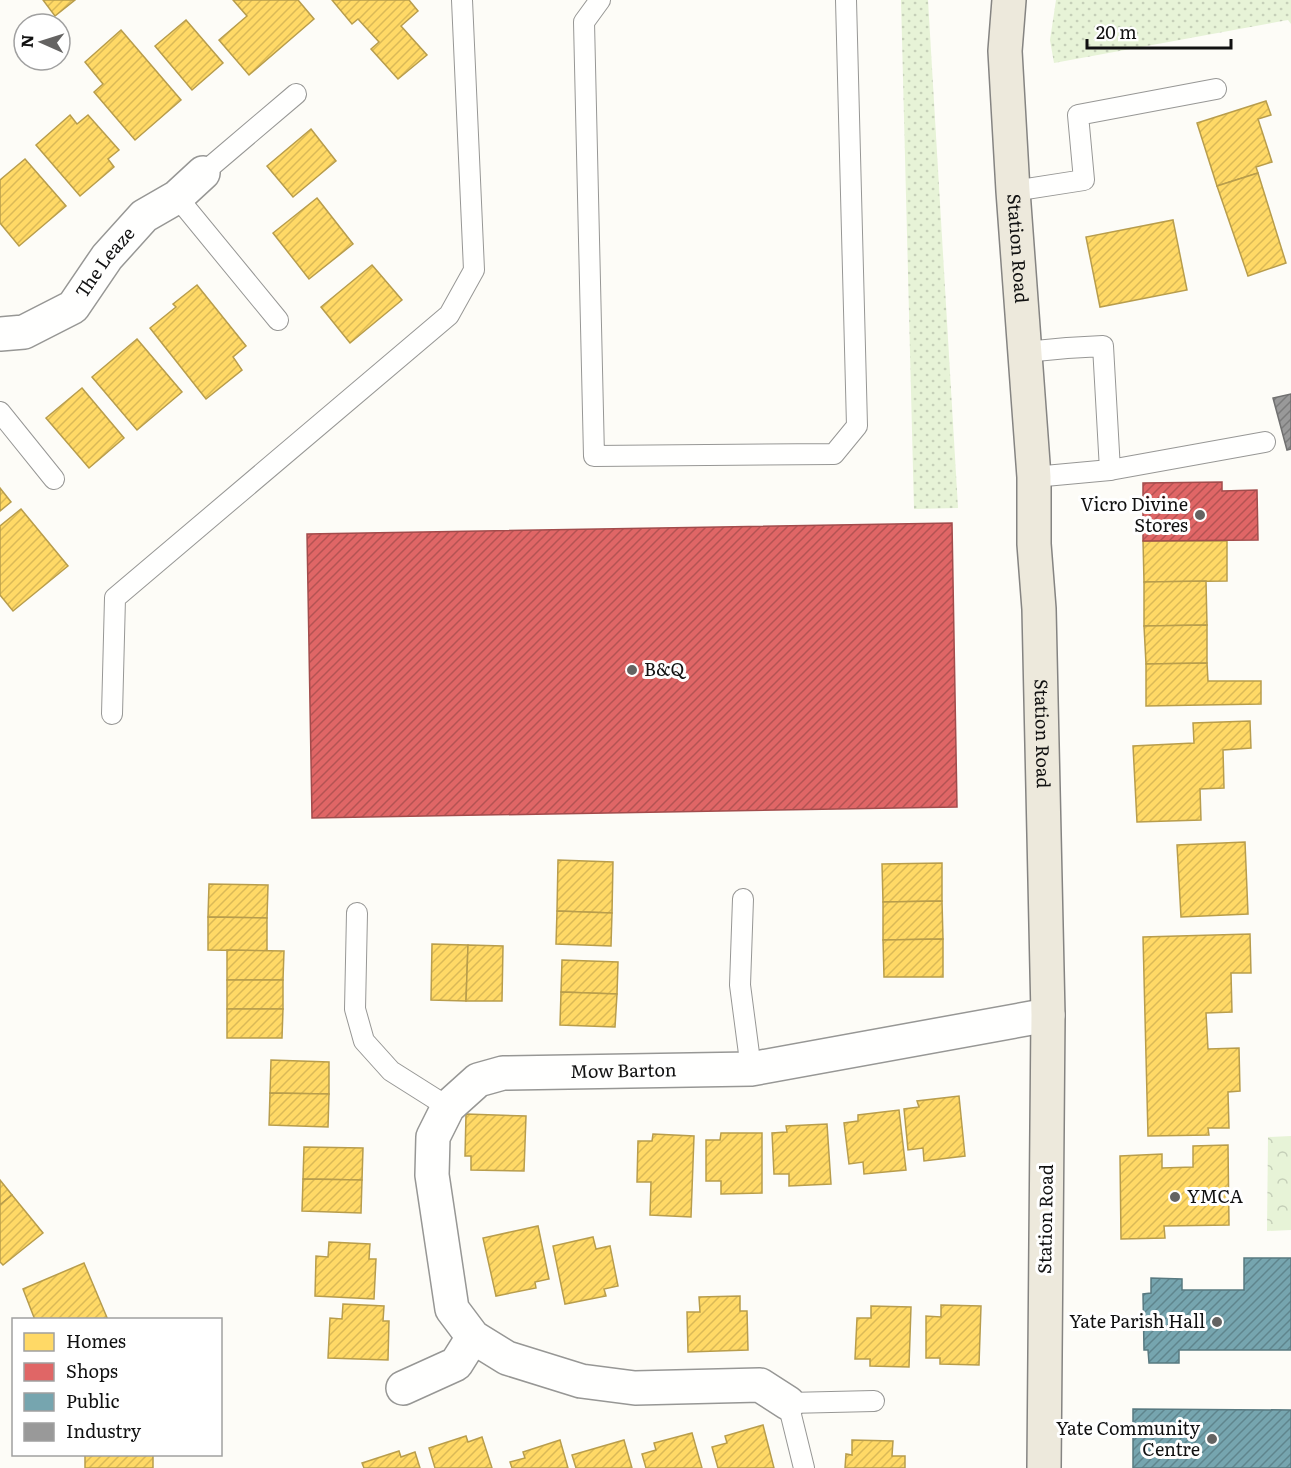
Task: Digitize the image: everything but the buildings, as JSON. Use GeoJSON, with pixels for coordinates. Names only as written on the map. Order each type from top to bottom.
{"type":"FeatureCollection","features":[{"type":"Feature","properties":{"kind":"main road","name":"Station Road"},"geometry":{"type":"LineString","coordinates":[[1009,0],[1005,51],[1012,191],[1034,477],[1034,544],[1039,609],[1047,1015],[1044,1468]]}},
{"type":"Feature","properties":{"kind":"street","name":"The Leaze"},"geometry":{"type":"LineString","coordinates":[[0,334],[24,332],[73,307],[107,257],[144,216],[177,197],[203,173]]}},
{"type":"Feature","properties":{"kind":"street","name":"Mow Barton"},"geometry":{"type":"LineString","coordinates":[[788,1403],[760,1385],[635,1388],[581,1381],[507,1358],[473,1337],[452,1309],[432,1175],[433,1137],[448,1107],[478,1080],[503,1073],[751,1069],[1047,1015]]}},
{"type":"Feature","properties":{"kind":"street"},"geometry":{"type":"LineString","coordinates":[[403,1388],[456,1364],[473,1337]]}},
{"type":"Feature","properties":{"kind":"lane"},"geometry":{"type":"LineString","coordinates":[[112,714],[115,598],[449,315],[474,270],[462,0]]}},
{"type":"Feature","properties":{"kind":"lane"},"geometry":{"type":"LineString","coordinates":[[600,0],[584,22],[594,456],[834,454],[857,426],[846,0]]}},
{"type":"Feature","properties":{"kind":"lane"},"geometry":{"type":"LineString","coordinates":[[1012,191],[1084,180],[1078,115],[1216,89]]}},
{"type":"Feature","properties":{"kind":"lane","name":"The Leaze"},"geometry":{"type":"LineString","coordinates":[[203,173],[296,94]]}},
{"type":"Feature","properties":{"kind":"lane"},"geometry":{"type":"LineString","coordinates":[[177,197],[278,320]]}},
{"type":"Feature","properties":{"kind":"lane"},"geometry":{"type":"LineString","coordinates":[[1025,352],[1103,346],[1110,470]]}},
{"type":"Feature","properties":{"kind":"lane"},"geometry":{"type":"LineString","coordinates":[[0,412],[54,479]]}},
{"type":"Feature","properties":{"kind":"lane"},"geometry":{"type":"LineString","coordinates":[[1034,477],[1110,470],[1264,442]]}},
{"type":"Feature","properties":{"kind":"lane"},"geometry":{"type":"LineString","coordinates":[[743,899],[740,985],[751,1069]]}},
{"type":"Feature","properties":{"kind":"lane"},"geometry":{"type":"LineString","coordinates":[[357,913],[355,1009],[364,1041],[391,1071],[448,1107]]}},
{"type":"Feature","properties":{"kind":"lane"},"geometry":{"type":"LineString","coordinates":[[804,1468],[788,1403],[874,1401]]}},
{"type":"Feature","properties":{"kind":"green space"},"geometry":{"type":"Polygon","coordinates":[[[901,0],[928,0],[958,508],[914,509],[901,0]]]}},
{"type":"Feature","properties":{"kind":"green space"},"geometry":{"type":"Polygon","coordinates":[[[1056,0],[1291,0],[1291,24],[1288,20],[1054,63],[1050,40],[1056,0]]]}},
{"type":"Feature","properties":{"kind":"green space"},"geometry":{"type":"Polygon","coordinates":[[[1291,1136],[1291,1230],[1267,1231],[1268,1137],[1291,1136]]]}},
{"type":"Feature","properties":{"kind":"place","name":"Vicro Divine Stores"},"geometry":{"type":"Point","coordinates":[1200,515]}},
{"type":"Feature","properties":{"kind":"place","name":"B&Q"},"geometry":{"type":"Point","coordinates":[632,670]}},
{"type":"Feature","properties":{"kind":"place","name":"YMCA"},"geometry":{"type":"Point","coordinates":[1175,1197]}},
{"type":"Feature","properties":{"kind":"place","name":"Yate Parish Hall"},"geometry":{"type":"Point","coordinates":[1217,1322]}},
{"type":"Feature","properties":{"kind":"place","name":"Yate Community Centre"},"geometry":{"type":"Point","coordinates":[1212,1439]}}]}
